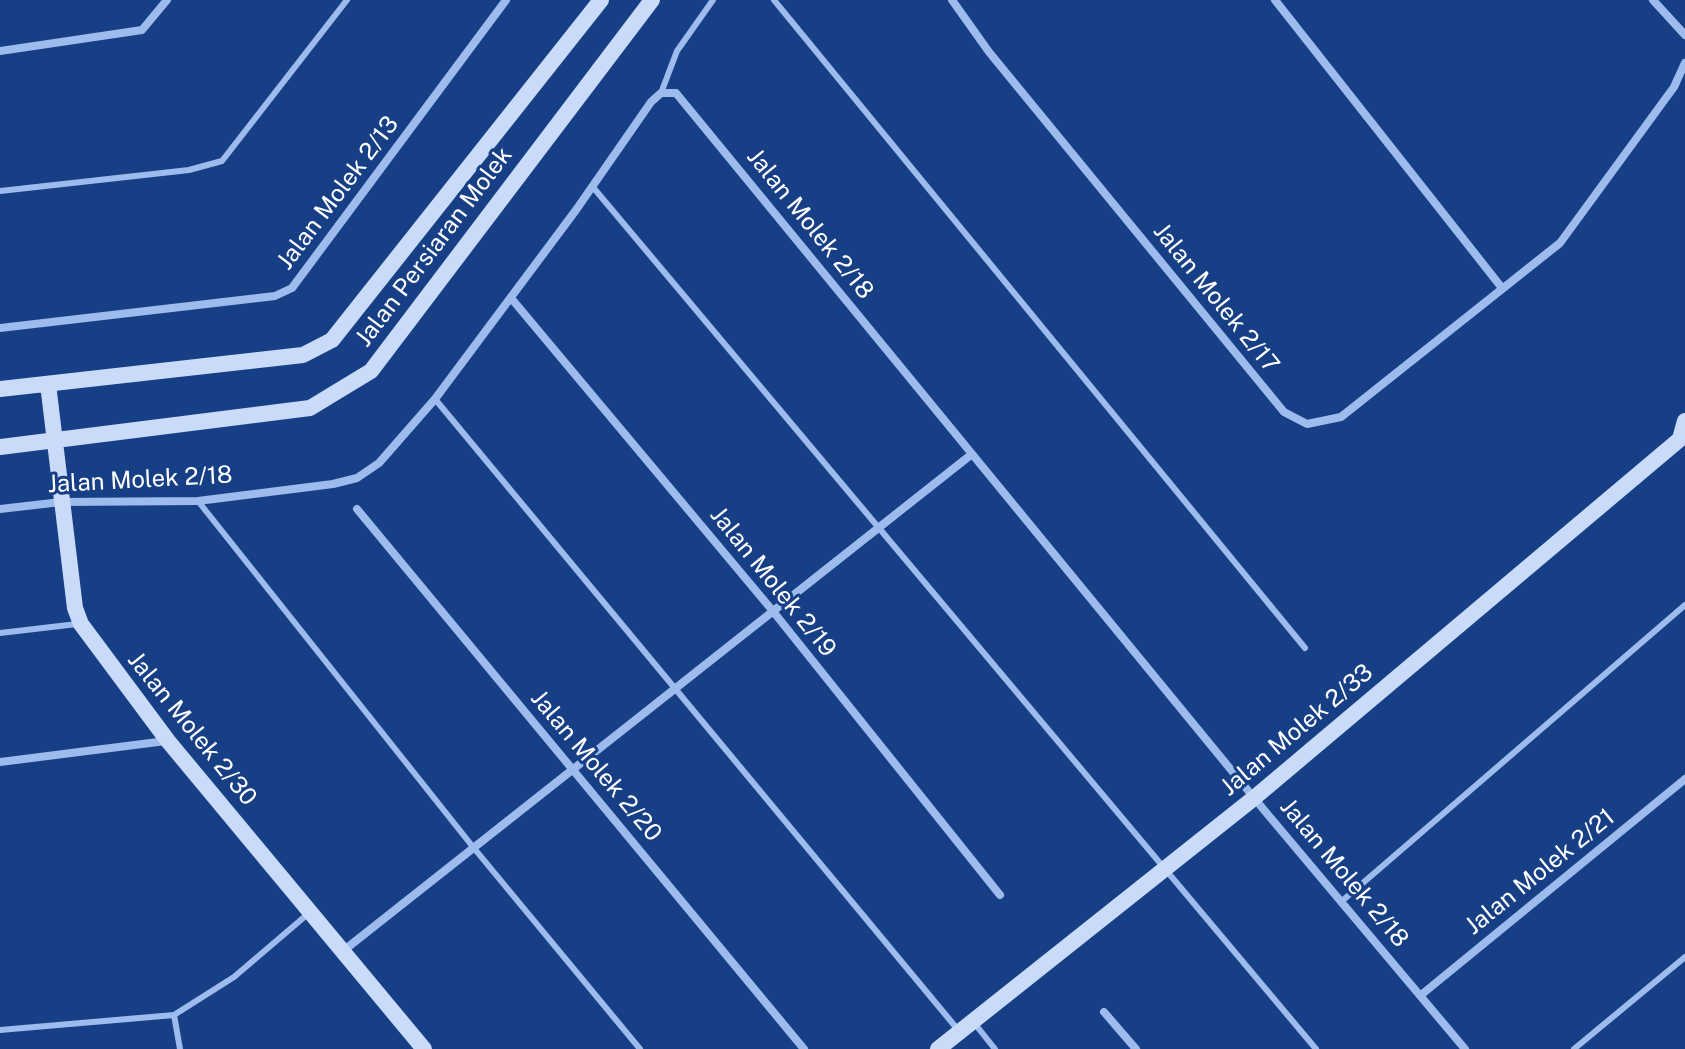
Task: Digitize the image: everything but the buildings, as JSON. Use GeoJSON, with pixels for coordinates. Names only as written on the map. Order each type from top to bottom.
{"type":"FeatureCollection","features":[{"type":"Feature","properties":{"kind":"street"},"geometry":{"type":"LineString","coordinates":[[0,51],[142,30],[167,0]]}},
{"type":"Feature","properties":{"kind":"street","name":"Jalan Molek 2/13"},"geometry":{"type":"LineString","coordinates":[[0,328],[275,296],[292,288],[506,0]]}},
{"type":"Feature","properties":{"kind":"street","name":"Jalan Persiaran Molek"},"geometry":{"type":"LineString","coordinates":[[0,389],[303,355],[332,340],[601,0]]}},
{"type":"Feature","properties":{"kind":"street","name":"Jalan Persiaran Molek"},"geometry":{"type":"LineString","coordinates":[[0,447],[310,408],[371,371],[652,0]]}},
{"type":"Feature","properties":{"kind":"street","name":"Jalan Molek 2/17"},"geometry":{"type":"LineString","coordinates":[[952,0],[989,52],[1284,412],[1307,424],[1341,417],[1560,243],[1674,87],[1685,63]]}},
{"type":"Feature","properties":{"kind":"street"},"geometry":{"type":"LineString","coordinates":[[1275,0],[1502,288]]}},
{"type":"Feature","properties":{"kind":"street"},"geometry":{"type":"LineString","coordinates":[[1653,0],[1685,35]]}},
{"type":"Feature","properties":{"kind":"street","name":"Jalan Molek 2/18"},"geometry":{"type":"LineString","coordinates":[[0,509],[61,502],[198,501],[333,484],[357,478],[379,463],[435,399],[651,102],[661,93],[676,93],[1254,798],[1465,1049]]}},
{"type":"Feature","properties":{"kind":"street","name":"Jalan Molek 2/19"},"geometry":{"type":"LineString","coordinates":[[511,298],[772,610],[1000,895]]}},
{"type":"Feature","properties":{"kind":"street","name":"Jalan Molek 2/30"},"geometry":{"type":"LineString","coordinates":[[48,384],[75,608],[81,624],[168,741],[424,1049]]}},
{"type":"Feature","properties":{"kind":"street"},"geometry":{"type":"LineString","coordinates":[[1682,442],[1685,421]]}},
{"type":"Feature","properties":{"kind":"street","name":"Jalan Molek 2/33"},"geometry":{"type":"LineString","coordinates":[[938,1049],[1254,798],[1682,442]]}},
{"type":"Feature","properties":{"kind":"street"},"geometry":{"type":"LineString","coordinates":[[342,951],[972,454]]}},
{"type":"Feature","properties":{"kind":"street","name":"Jalan Molek 2/20"},"geometry":{"type":"LineString","coordinates":[[357,509],[804,1049]]}},
{"type":"Feature","properties":{"kind":"street"},"geometry":{"type":"LineString","coordinates":[[0,762],[168,741]]}},
{"type":"Feature","properties":{"kind":"street","name":"Jalan Molek 2/21"},"geometry":{"type":"LineString","coordinates":[[1421,995],[1685,779]]}},
{"type":"Feature","properties":{"kind":"street"},"geometry":{"type":"LineString","coordinates":[[1104,1012],[1136,1049]]}},
{"type":"Feature","properties":{"kind":"lane"},"geometry":{"type":"LineString","coordinates":[[0,191],[189,170],[222,161],[347,0]]}},
{"type":"Feature","properties":{"kind":"lane"},"geometry":{"type":"LineString","coordinates":[[661,93],[677,51],[713,0]]}},
{"type":"Feature","properties":{"kind":"lane"},"geometry":{"type":"LineString","coordinates":[[774,0],[1305,648]]}},
{"type":"Feature","properties":{"kind":"lane"},"geometry":{"type":"LineString","coordinates":[[592,186],[1316,1049]]}},
{"type":"Feature","properties":{"kind":"lane"},"geometry":{"type":"LineString","coordinates":[[435,399],[674,687],[966,1026],[995,1049]]}},
{"type":"Feature","properties":{"kind":"lane"},"geometry":{"type":"LineString","coordinates":[[198,501],[473,847],[640,1049]]}},
{"type":"Feature","properties":{"kind":"lane"},"geometry":{"type":"LineString","coordinates":[[1342,901],[1685,605]]}},
{"type":"Feature","properties":{"kind":"lane"},"geometry":{"type":"LineString","coordinates":[[0,633],[81,624]]}},
{"type":"Feature","properties":{"kind":"lane"},"geometry":{"type":"LineString","coordinates":[[0,1030],[174,1015],[234,977],[311,912]]}},
{"type":"Feature","properties":{"kind":"lane"},"geometry":{"type":"LineString","coordinates":[[1574,1049],[1685,957]]}},
{"type":"Feature","properties":{"kind":"lane"},"geometry":{"type":"LineString","coordinates":[[174,1015],[180,1049]]}}]}
